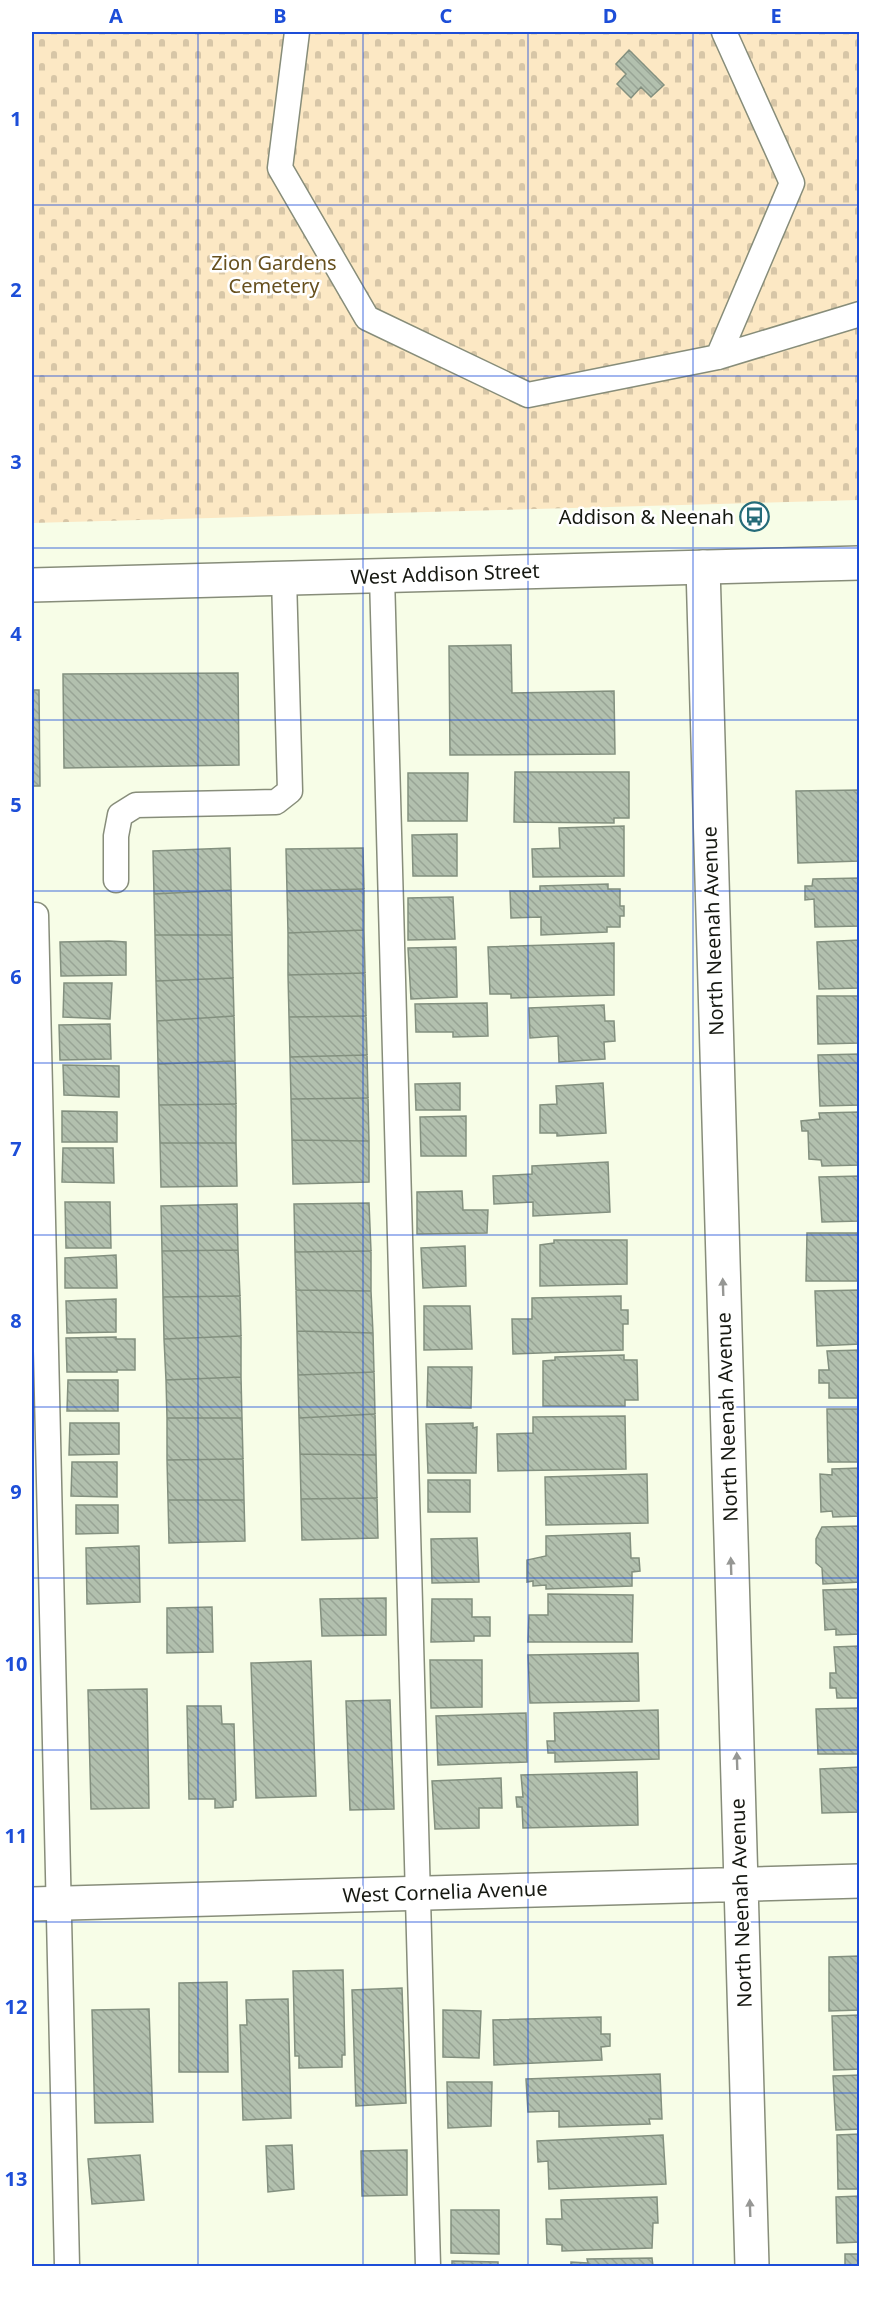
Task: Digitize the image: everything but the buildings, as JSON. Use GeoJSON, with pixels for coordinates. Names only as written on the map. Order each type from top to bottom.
{"type":"FeatureCollection","features":[{"type":"Feature","properties":{"kind":"street","name":"West Addison Street"},"geometry":{"type":"LineString","coordinates":[[32,585],[860,563]]}},
{"type":"Feature","properties":{"kind":"street","name":"North Neenah Avenue"},"geometry":{"type":"LineString","coordinates":[[703,567],[752,2266]]}},
{"type":"Feature","properties":{"kind":"street","name":"West Cornelia Avenue"},"geometry":{"type":"LineString","coordinates":[[45,1903],[860,1881]]}},
{"type":"Feature","properties":{"kind":"lane"},"geometry":{"type":"LineString","coordinates":[[297,32],[280,168],[367,318],[528,395],[718,357],[860,314]]}},
{"type":"Feature","properties":{"kind":"lane"},"geometry":{"type":"LineString","coordinates":[[718,357],[792,183],[724,32]]}},
{"type":"Feature","properties":{"kind":"lane"},"geometry":{"type":"LineString","coordinates":[[382,576],[428,2266]]}},
{"type":"Feature","properties":{"kind":"lane"},"geometry":{"type":"LineString","coordinates":[[116,880],[116,836],[120,815],[136,805],[276,802],[290,791],[284,579]]}},
{"type":"Feature","properties":{"kind":"lane"},"geometry":{"type":"LineString","coordinates":[[32,915],[36,915],[45,1903],[67,2266]]}},
{"type":"Feature","properties":{"kind":"green space","name":"Zion Gardens Cemetery"},"geometry":{"type":"Polygon","coordinates":[[[32,32],[859,32],[859,500],[32,523],[32,32]]]}},
{"type":"Feature","properties":{"kind":"place","name":"Addison & Neenah"},"geometry":{"type":"Point","coordinates":[755,517]}}]}
